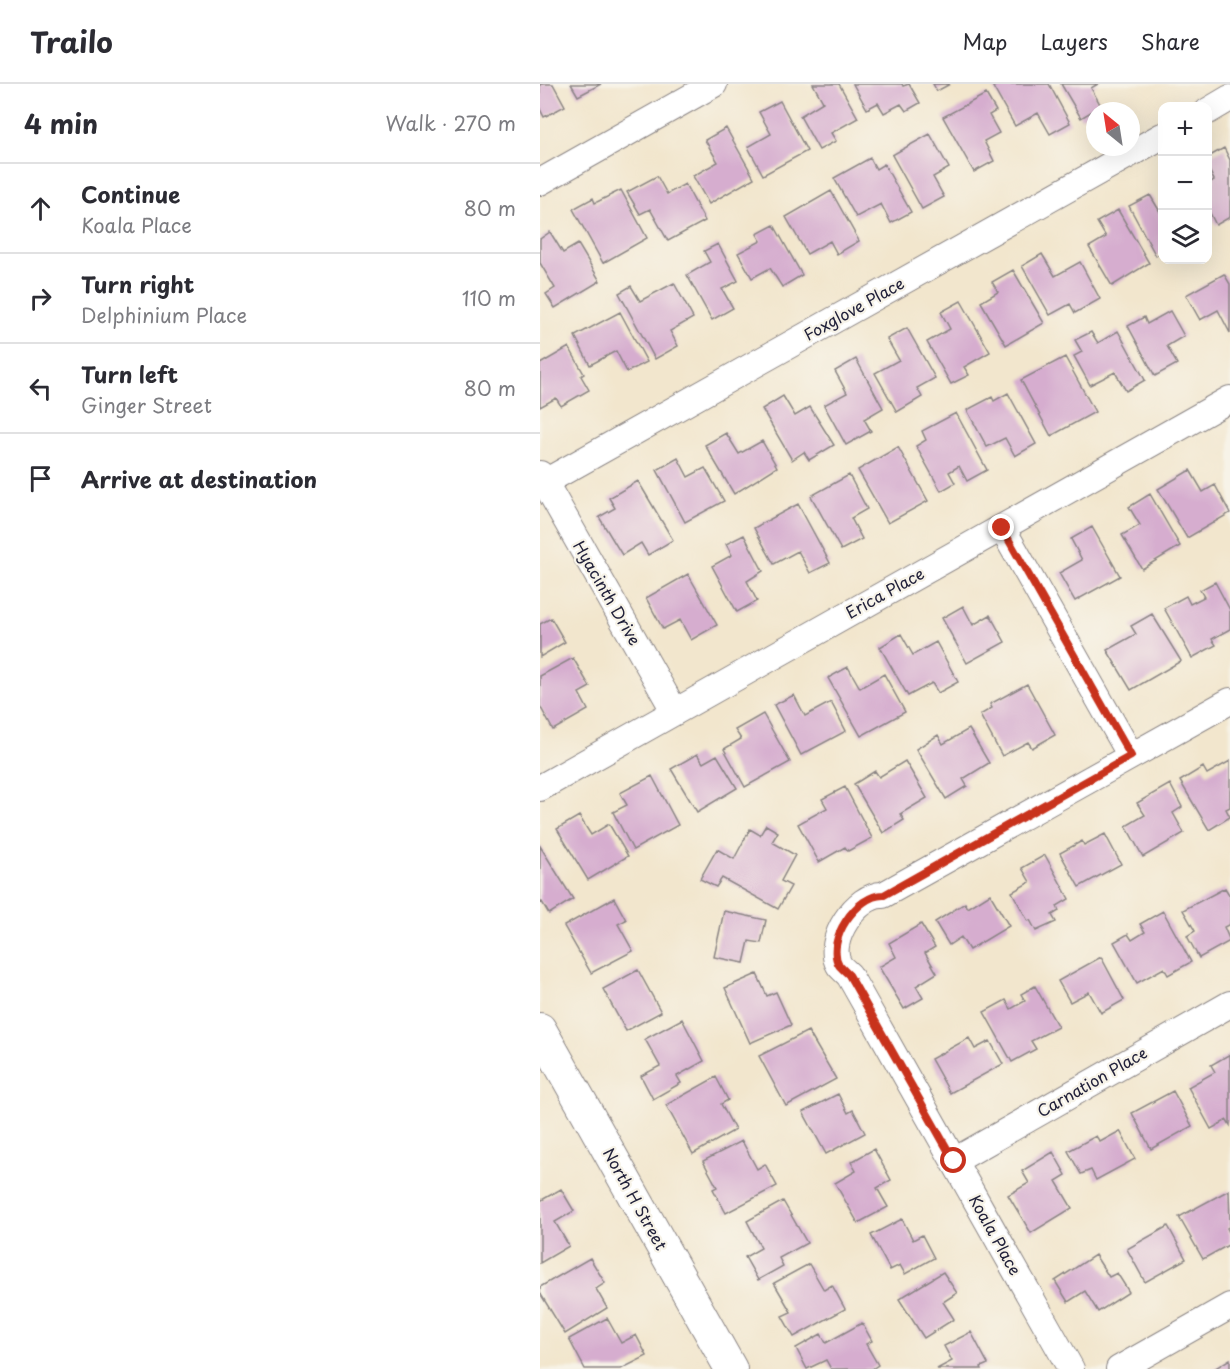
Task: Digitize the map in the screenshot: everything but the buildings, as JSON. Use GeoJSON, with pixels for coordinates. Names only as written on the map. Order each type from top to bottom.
{"type":"FeatureCollection","features":[{"type":"Feature","properties":{"kind":"street"},"geometry":{"type":"LineString","coordinates":[[540,182],[714,84]]}},
{"type":"Feature","properties":{"kind":"street"},"geometry":{"type":"LineString","coordinates":[[1212,109],[1230,98]]}},
{"type":"Feature","properties":{"kind":"street","name":"Foxglove Place"},"geometry":{"type":"LineString","coordinates":[[542,478],[1158,138]]}},
{"type":"Feature","properties":{"kind":"street","name":"Erica Place"},"geometry":{"type":"LineString","coordinates":[[540,788],[1230,399]]}},
{"type":"Feature","properties":{"kind":"street","name":"Hyacinth Drive"},"geometry":{"type":"LineString","coordinates":[[542,478],[675,712]]}},
{"type":"Feature","properties":{"kind":"street"},"geometry":{"type":"LineString","coordinates":[[1002,528],[1131,756],[1230,701]]}},
{"type":"Feature","properties":{"kind":"street","name":"Koala Place"},"geometry":{"type":"LineString","coordinates":[[1071,1369],[849,975],[839,964],[836,955],[845,922],[864,900],[877,894],[884,895],[1131,756]]}},
{"type":"Feature","properties":{"kind":"street","name":"Carnation Place"},"geometry":{"type":"LineString","coordinates":[[954,1161],[1230,1004]]}},
{"type":"Feature","properties":{"kind":"street","name":"North H Street"},"geometry":{"type":"LineString","coordinates":[[540,1029],[731,1369]]}},
{"type":"Feature","properties":{"kind":"street"},"geometry":{"type":"LineString","coordinates":[[1119,1369],[1230,1306]]}},
{"type":"Feature","properties":{"kind":"route"},"geometry":{"type":"LineString","coordinates":[[954,1161],[849,975],[839,964],[836,955],[839,935],[853,910],[864,900],[877,894],[884,895],[1131,756],[1002,528]]}}]}
